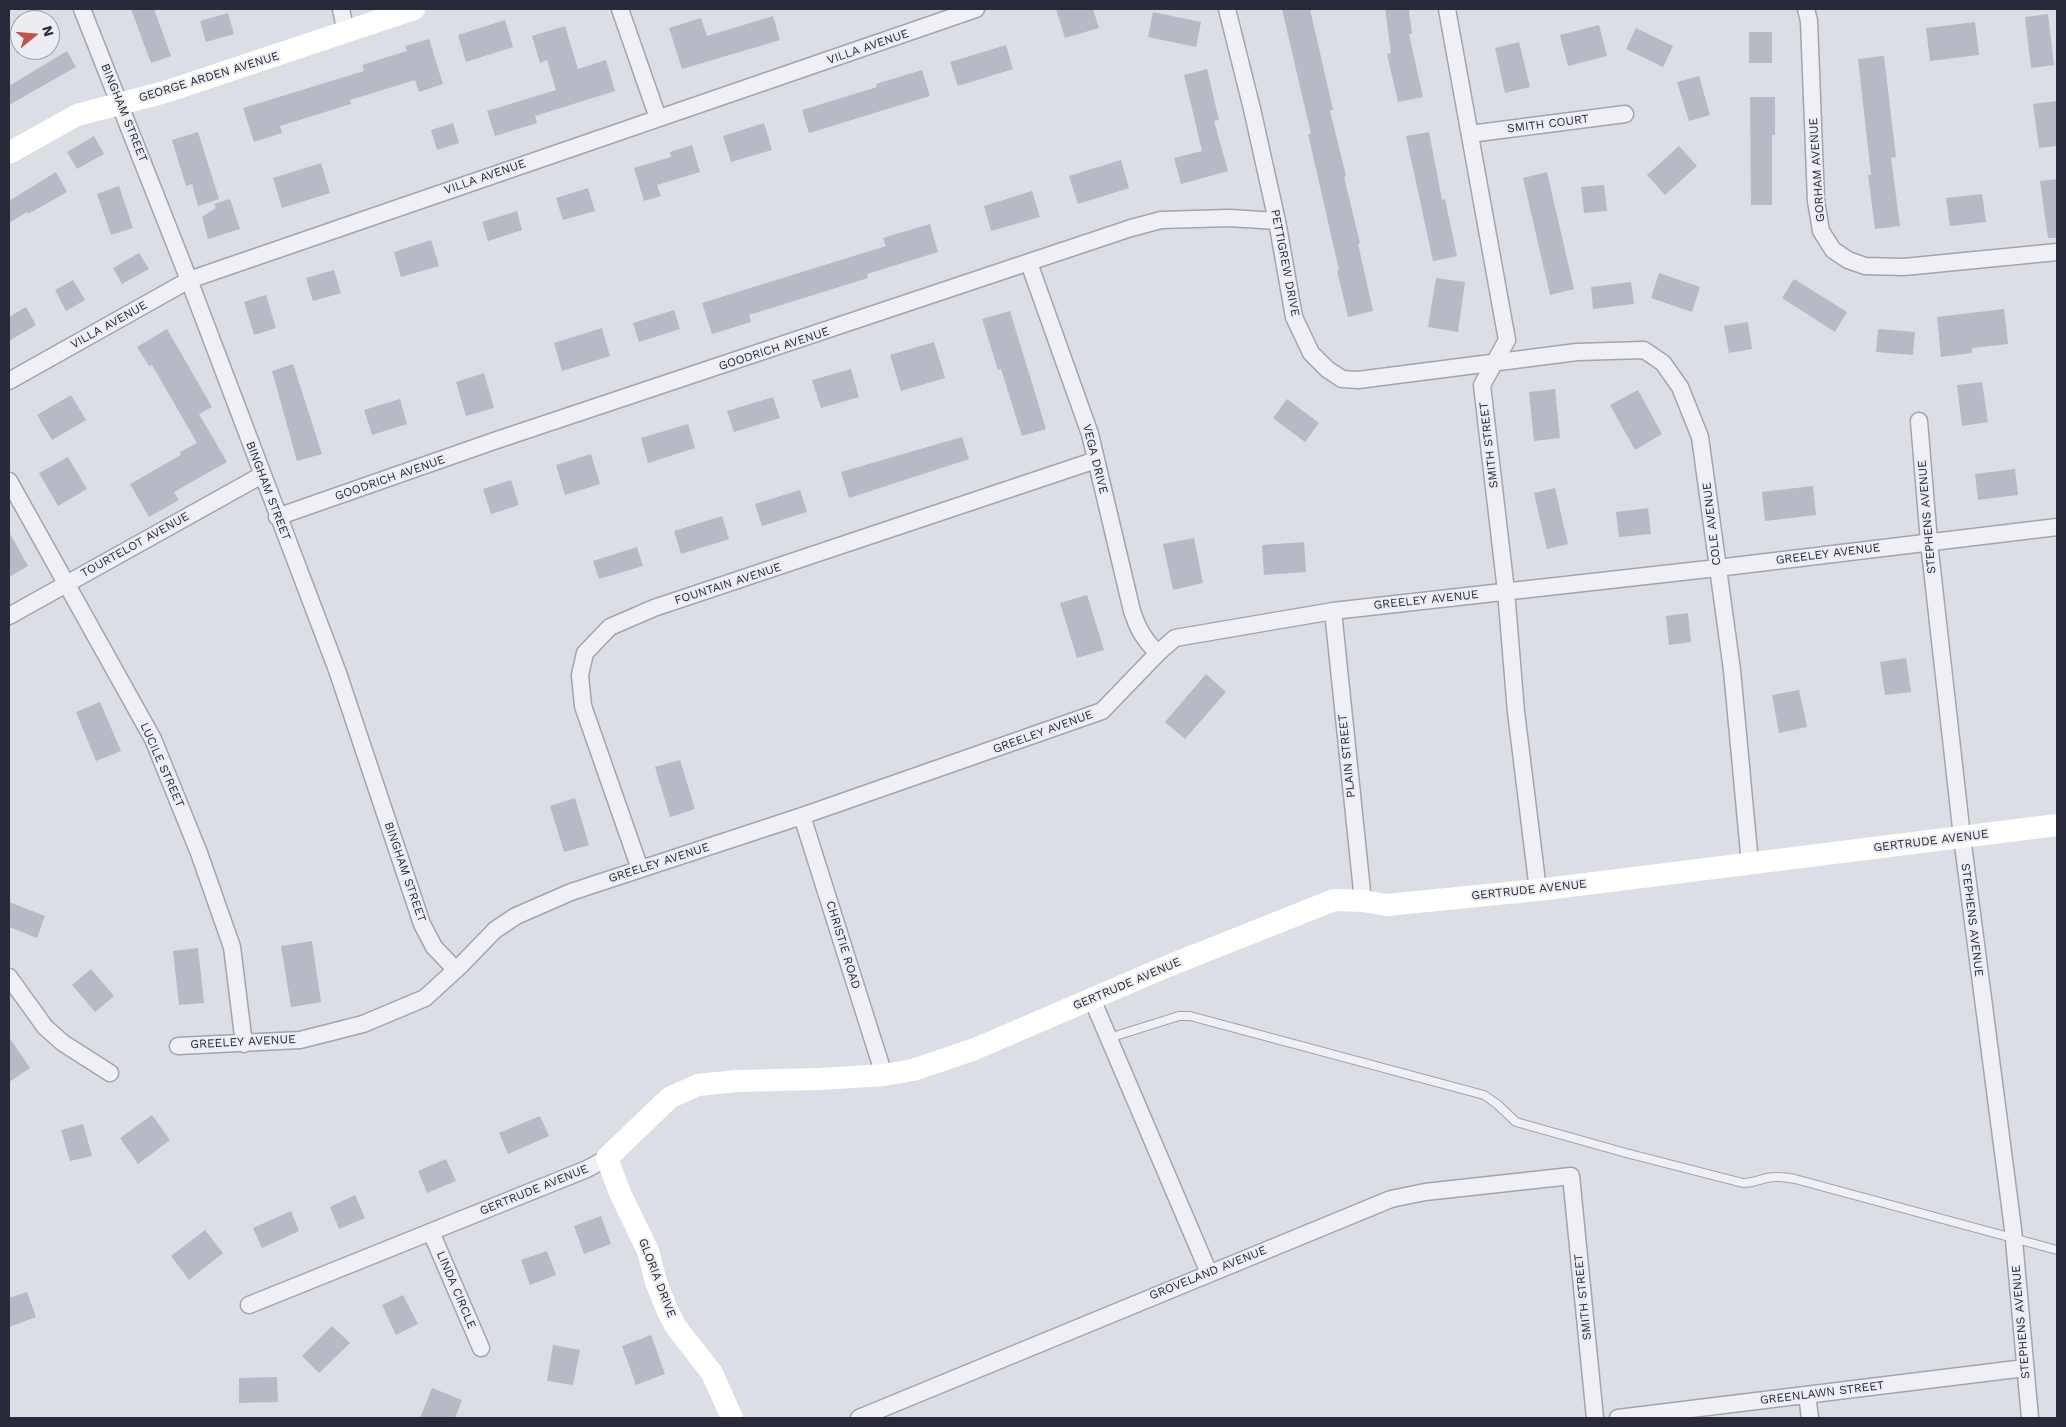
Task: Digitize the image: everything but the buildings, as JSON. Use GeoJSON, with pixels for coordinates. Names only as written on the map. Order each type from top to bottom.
{"type":"FeatureCollection","features":[{"type":"Feature","properties":{"kind":"street","name":"BINGHAM STREET"},"geometry":{"type":"LineString","coordinates":[[82,9],[189,280],[336,670],[422,924],[434,947],[456,970]]}},
{"type":"Feature","properties":{"kind":"street"},"geometry":{"type":"LineString","coordinates":[[341,9],[346,33]]}},
{"type":"Feature","properties":{"kind":"street","name":"GEORGE ARDEN AVENUE"},"geometry":{"type":"LineString","coordinates":[[9,153],[77,115],[165,92],[414,9]]}},
{"type":"Feature","properties":{"kind":"street"},"geometry":{"type":"LineString","coordinates":[[620,9],[658,118]]}},
{"type":"Feature","properties":{"kind":"street","name":"VILLA AVENUE"},"geometry":{"type":"LineString","coordinates":[[9,381],[189,280],[976,9]]}},
{"type":"Feature","properties":{"kind":"street","name":"PETTIGREW DRIVE"},"geometry":{"type":"LineString","coordinates":[[1227,9],[1252,109],[1294,318],[1311,353],[1326,369],[1342,379],[1358,380],[1496,362]]}},
{"type":"Feature","properties":{"kind":"street","name":"SMITH STREET"},"geometry":{"type":"LineString","coordinates":[[1447,9],[1508,340],[1482,384],[1506,591],[1516,712],[1538,890]]}},
{"type":"Feature","properties":{"kind":"street","name":"GORHAM AVENUE"},"geometry":{"type":"LineString","coordinates":[[1806,9],[1809,21],[1816,200],[1821,231],[1833,250],[1848,260],[1865,266],[1904,267],[2057,252]]}},
{"type":"Feature","properties":{"kind":"street","name":"SMITH COURT"},"geometry":{"type":"LineString","coordinates":[[1470,134],[1625,114]]}},
{"type":"Feature","properties":{"kind":"street","name":"GOODRICH AVENUE"},"geometry":{"type":"LineString","coordinates":[[277,517],[494,441],[1132,228],[1161,220],[1229,218],[1276,221]]}},
{"type":"Feature","properties":{"kind":"street","name":"VEGA DRIVE"},"geometry":{"type":"LineString","coordinates":[[1029,263],[1090,434],[1132,611],[1138,629],[1145,640],[1158,653]]}},
{"type":"Feature","properties":{"kind":"street","name":"COLE AVENUE"},"geometry":{"type":"LineString","coordinates":[[1496,362],[1577,352],[1644,350],[1663,363],[1680,387],[1700,437],[1733,680],[1750,864]]}},
{"type":"Feature","properties":{"kind":"street","name":"STEPHENS AVENUE"},"geometry":{"type":"LineString","coordinates":[[1919,421],[1929,542],[1962,837],[2014,1238],[2030,1418]]}},
{"type":"Feature","properties":{"kind":"street","name":"FOUNTAIN AVENUE"},"geometry":{"type":"LineString","coordinates":[[640,869],[583,706],[580,675],[585,653],[610,627],[654,608],[1096,460]]}},
{"type":"Feature","properties":{"kind":"street","name":"TOURTELOT AVENUE"},"geometry":{"type":"LineString","coordinates":[[9,616],[262,475]]}},
{"type":"Feature","properties":{"kind":"street","name":"LUCILE STREET"},"geometry":{"type":"LineString","coordinates":[[9,481],[153,739],[199,853],[232,947],[244,1044]]}},
{"type":"Feature","properties":{"kind":"street","name":"GREELEY AVENUE"},"geometry":{"type":"LineString","coordinates":[[178,1046],[300,1040],[363,1024],[425,998],[456,970],[495,930],[516,916],[571,892],[802,816],[1102,711],[1175,638],[1333,611],[1717,568],[2057,526]]}},
{"type":"Feature","properties":{"kind":"street","name":"PLAIN STREET"},"geometry":{"type":"LineString","coordinates":[[1333,611],[1363,901]]}},
{"type":"Feature","properties":{"kind":"street","name":"CHRISTIE ROAD"},"geometry":{"type":"LineString","coordinates":[[802,816],[884,1075]]}},
{"type":"Feature","properties":{"kind":"street","name":"GERTRUDE AVENUE"},"geometry":{"type":"LineString","coordinates":[[249,1305],[588,1169],[607,1158],[671,1097],[698,1085],[736,1081],[884,1075],[913,1070],[948,1059],[1168,966],[1334,900],[1363,901],[1386,905],[1538,890],[2057,825]]}},
{"type":"Feature","properties":{"kind":"street"},"geometry":{"type":"LineString","coordinates":[[9,976],[45,1027],[63,1043],[110,1073]]}},
{"type":"Feature","properties":{"kind":"street"},"geometry":{"type":"LineString","coordinates":[[1092,998],[1209,1273]]}},
{"type":"Feature","properties":{"kind":"street","name":"GLORIA DRIVE"},"geometry":{"type":"LineString","coordinates":[[607,1158],[620,1193],[648,1251],[656,1282],[668,1312],[676,1327],[712,1373],[732,1418]]}},
{"type":"Feature","properties":{"kind":"street","name":"SMITH STREET"},"geometry":{"type":"LineString","coordinates":[[1570,1176],[1595,1418]]}},
{"type":"Feature","properties":{"kind":"street","name":"GROVELAND AVENUE"},"geometry":{"type":"LineString","coordinates":[[859,1418],[1398,1197],[1570,1176]]}},
{"type":"Feature","properties":{"kind":"street","name":"LINDA CIRCLE"},"geometry":{"type":"LineString","coordinates":[[431,1232],[482,1348]]}},
{"type":"Feature","properties":{"kind":"street","name":"GREENLAWN STREET"},"geometry":{"type":"LineString","coordinates":[[1618,1418],[2025,1368]]}},
{"type":"Feature","properties":{"kind":"street"},"geometry":{"type":"LineString","coordinates":[[1807,1395],[1810,1418]]}},
{"type":"Feature","properties":{"kind":"lane"},"geometry":{"type":"LineString","coordinates":[[1109,1038],[1178,1016],[1190,1016],[1484,1095],[1497,1104],[1516,1122],[1626,1153],[1743,1183],[1752,1184],[1766,1178],[1778,1176],[1795,1179],[2057,1250]]}}]}
